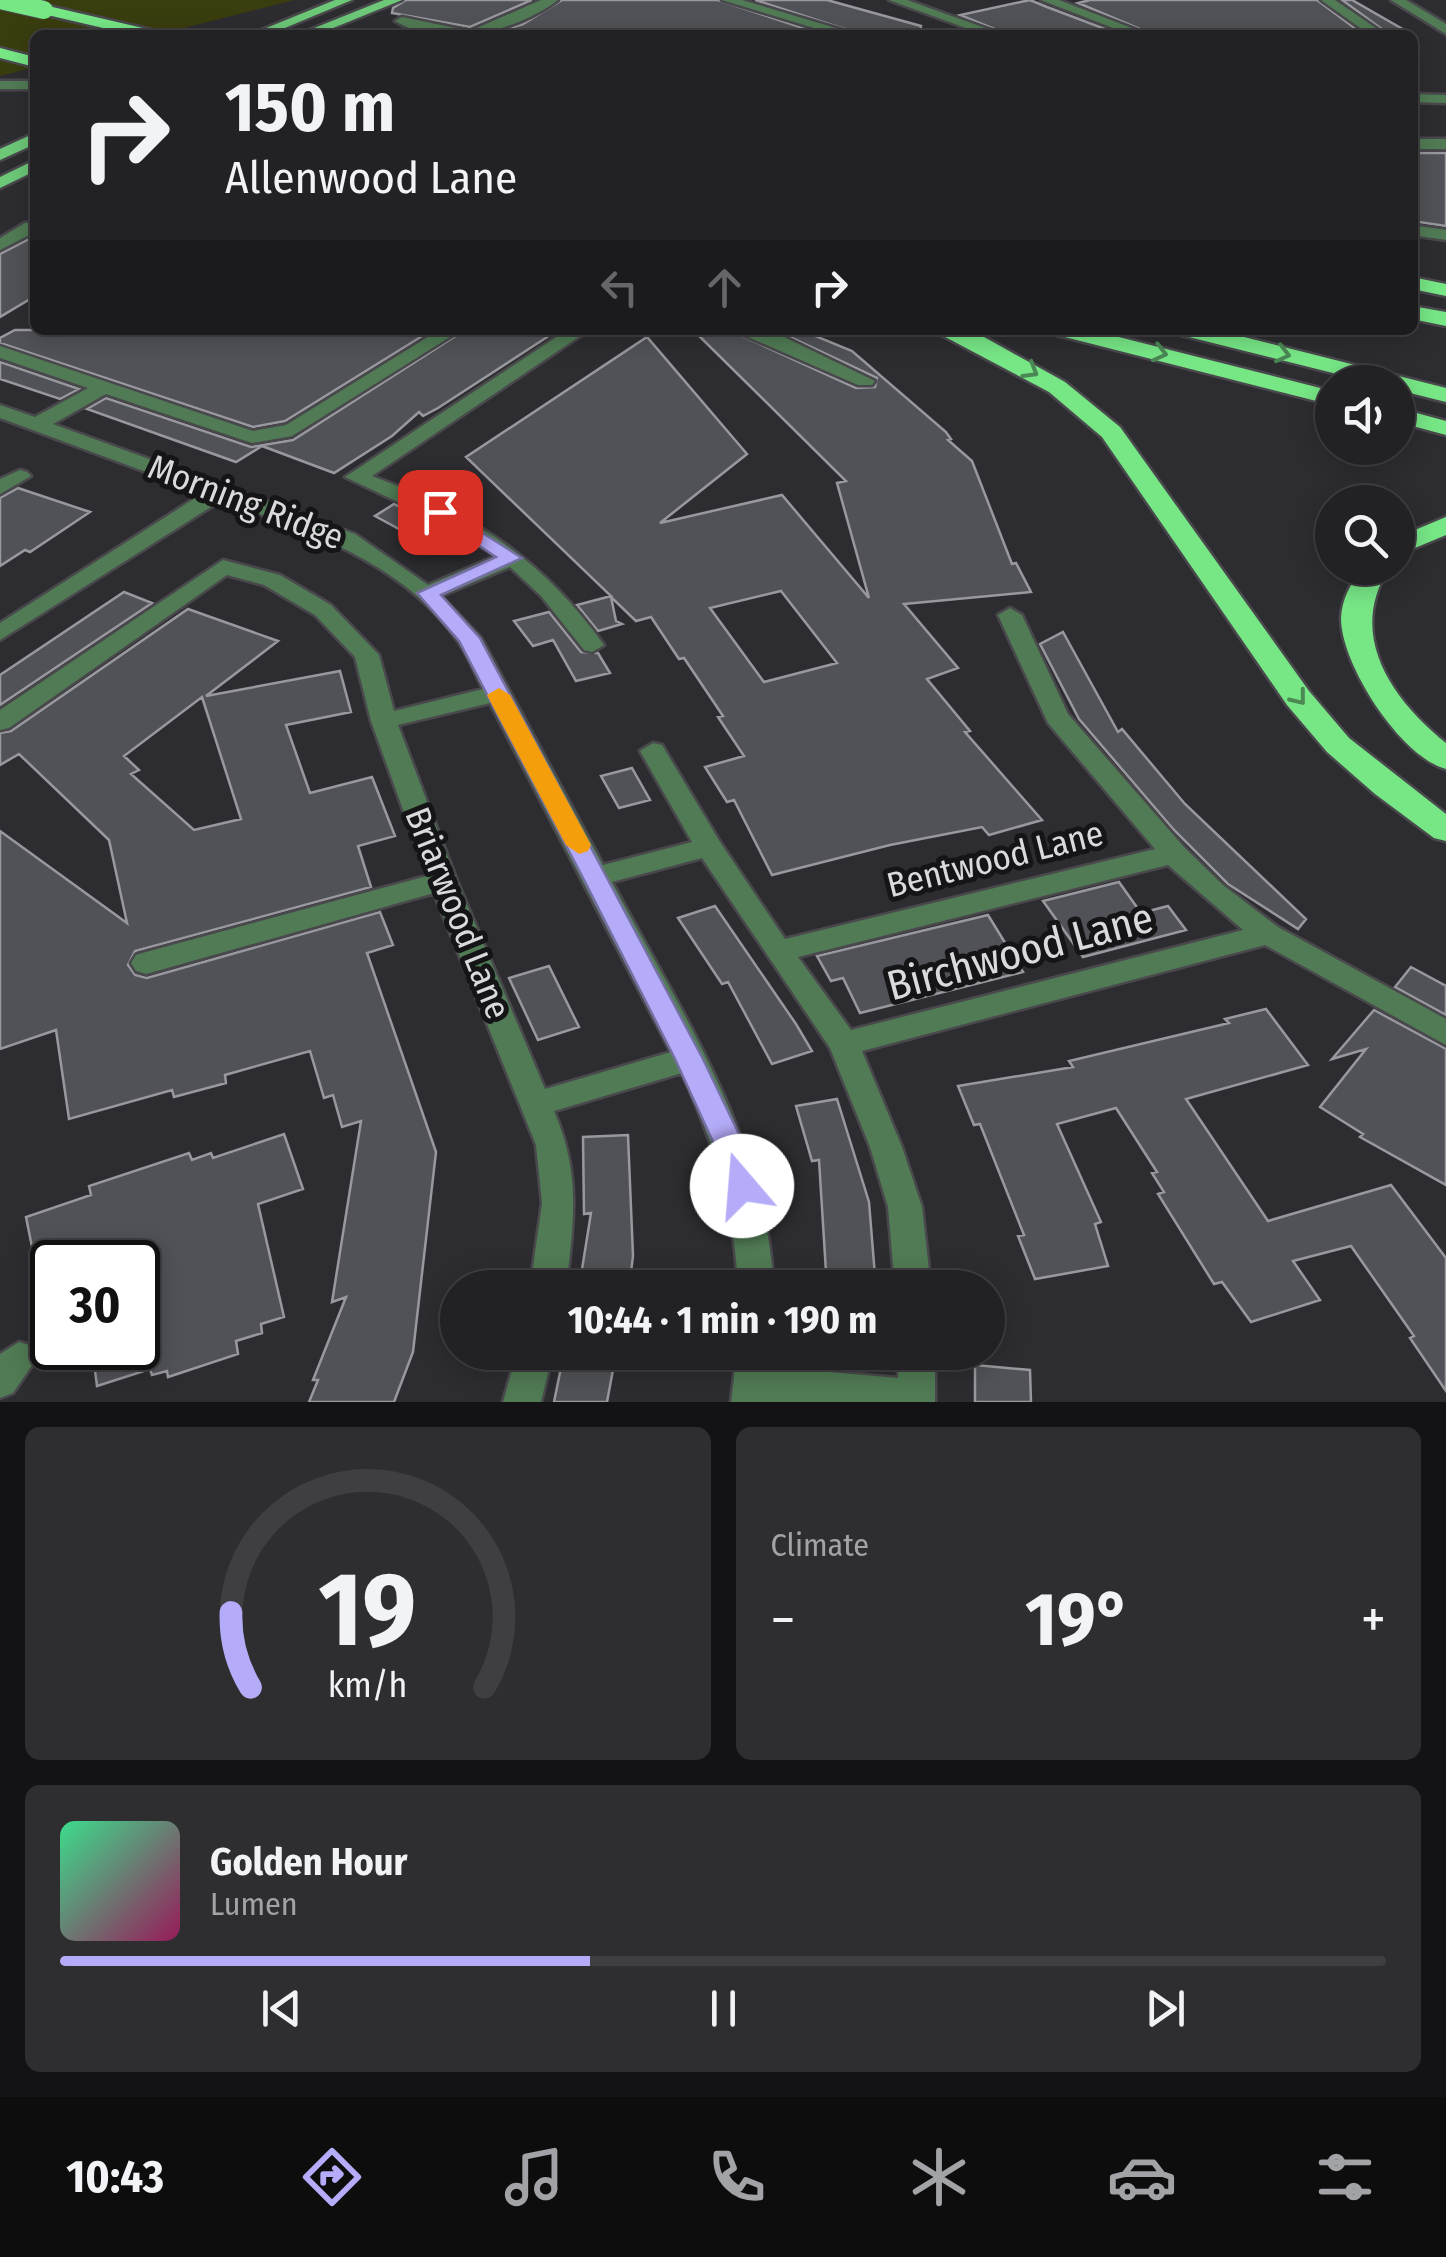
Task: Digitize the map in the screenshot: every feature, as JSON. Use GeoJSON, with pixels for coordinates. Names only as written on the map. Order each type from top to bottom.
{"type":"FeatureCollection","features":[{"type":"Feature","properties":{"kind":"highway"},"geometry":{"type":"LineString","coordinates":[[0,0],[131,30]]}},
{"type":"Feature","properties":{"kind":"highway"},"geometry":{"type":"LineString","coordinates":[[0,53],[30,61]]}},
{"type":"Feature","properties":{"kind":"highway"},"geometry":{"type":"LineString","coordinates":[[1418,284],[1446,290]]}},
{"type":"Feature","properties":{"kind":"highway"},"geometry":{"type":"LineString","coordinates":[[1418,313],[1446,319]]}},
{"type":"Feature","properties":{"kind":"highway"},"geometry":{"type":"LineString","coordinates":[[955,335],[1057,387],[1112,432],[1308,710],[1338,745],[1386,787],[1446,830]]}},
{"type":"Feature","properties":{"kind":"highway"},"geometry":{"type":"LineString","coordinates":[[1085,335],[1315,394]]}},
{"type":"Feature","properties":{"kind":"highway"},"geometry":{"type":"LineString","coordinates":[[1208,335],[1325,365]]}},
{"type":"Feature","properties":{"kind":"highway"},"geometry":{"type":"LineString","coordinates":[[1415,388],[1446,396]]}},
{"type":"Feature","properties":{"kind":"highway"},"geometry":{"type":"LineString","coordinates":[[1415,420],[1446,428]]}},
{"type":"Feature","properties":{"kind":"highway"},"geometry":{"type":"LineString","coordinates":[[1415,539],[1446,524]]}},
{"type":"Feature","properties":{"kind":"highway"},"geometry":{"type":"LineString","coordinates":[[1365,585],[1359,596],[1356,620],[1361,652],[1399,714],[1446,759]]}},
{"type":"Feature","properties":{"kind":"main road"},"geometry":{"type":"LineString","coordinates":[[268,30],[346,0]]}},
{"type":"Feature","properties":{"kind":"main road"},"geometry":{"type":"LineString","coordinates":[[317,30],[396,0]]}},
{"type":"Feature","properties":{"kind":"main road"},"geometry":{"type":"LineString","coordinates":[[0,155],[30,140]]}},
{"type":"Feature","properties":{"kind":"main road"},"geometry":{"type":"LineString","coordinates":[[0,183],[30,168]]}},
{"type":"Feature","properties":{"kind":"street"},"geometry":{"type":"LineString","coordinates":[[483,30],[552,0]]}},
{"type":"Feature","properties":{"kind":"street"},"geometry":{"type":"LineString","coordinates":[[728,0],[834,30]]}},
{"type":"Feature","properties":{"kind":"street"},"geometry":{"type":"LineString","coordinates":[[895,0],[984,30]]}},
{"type":"Feature","properties":{"kind":"street"},"geometry":{"type":"LineString","coordinates":[[914,5],[929,0]]}},
{"type":"Feature","properties":{"kind":"street"},"geometry":{"type":"LineString","coordinates":[[1326,0],[1371,30]]}},
{"type":"Feature","properties":{"kind":"street"},"geometry":{"type":"LineString","coordinates":[[1397,0],[1446,30]]}},
{"type":"Feature","properties":{"kind":"street"},"geometry":{"type":"LineString","coordinates":[[1059,1],[1131,30]]}},
{"type":"Feature","properties":{"kind":"street"},"geometry":{"type":"LineString","coordinates":[[402,21],[446,30]]}},
{"type":"Feature","properties":{"kind":"street"},"geometry":{"type":"LineString","coordinates":[[0,86],[30,85]]}},
{"type":"Feature","properties":{"kind":"street"},"geometry":{"type":"LineString","coordinates":[[1418,98],[1446,99]]}},
{"type":"Feature","properties":{"kind":"street"},"geometry":{"type":"LineString","coordinates":[[1418,144],[1446,144]]}},
{"type":"Feature","properties":{"kind":"street"},"geometry":{"type":"LineString","coordinates":[[0,244],[30,228]]}},
{"type":"Feature","properties":{"kind":"street"},"geometry":{"type":"LineString","coordinates":[[1418,231],[1446,235]]}},
{"type":"Feature","properties":{"kind":"street"},"geometry":{"type":"LineString","coordinates":[[0,352],[252,437],[292,430],[444,335]]}},
{"type":"Feature","properties":{"kind":"street"},"geometry":{"type":"LineString","coordinates":[[572,335],[356,477],[417,499],[512,558],[544,586],[592,644]]}},
{"type":"Feature","properties":{"kind":"street"},"geometry":{"type":"LineString","coordinates":[[758,335],[864,380]]}},
{"type":"Feature","properties":{"kind":"street"},"geometry":{"type":"LineString","coordinates":[[37,424],[105,387]]}},
{"type":"Feature","properties":{"kind":"street","name":"Morning Ridge"},"geometry":{"type":"LineString","coordinates":[[0,410],[347,539],[393,563],[428,593],[469,638],[689,1059],[734,1155],[757,1249],[756,1270]]}},
{"type":"Feature","properties":{"kind":"street"},"geometry":{"type":"LineString","coordinates":[[0,488],[20,476]]}},
{"type":"Feature","properties":{"kind":"street"},"geometry":{"type":"LineString","coordinates":[[0,634],[220,492]]}},
{"type":"Feature","properties":{"kind":"street"},"geometry":{"type":"LineString","coordinates":[[428,593],[512,558]]}},
{"type":"Feature","properties":{"kind":"street","name":"Briarwood Lane"},"geometry":{"type":"LineString","coordinates":[[0,722],[223,567],[272,580],[323,610],[367,655],[384,720],[443,881],[552,1144],[558,1203],[550,1270]]}},
{"type":"Feature","properties":{"kind":"street","name":"Bentwood Lane"},"geometry":{"type":"LineString","coordinates":[[778,951],[1174,854],[1057,717],[1010,615]]}},
{"type":"Feature","properties":{"kind":"street"},"geometry":{"type":"LineString","coordinates":[[384,720],[498,693]]}},
{"type":"Feature","properties":{"kind":"street"},"geometry":{"type":"LineString","coordinates":[[652,751],[709,848],[844,1044],[886,1147],[904,1207],[911,1270]]}},
{"type":"Feature","properties":{"kind":"street"},"geometry":{"type":"LineString","coordinates":[[595,876],[709,848]]}},
{"type":"Feature","properties":{"kind":"street"},"geometry":{"type":"LineString","coordinates":[[1174,854],[1213,892],[1268,934],[1446,1033]]}},
{"type":"Feature","properties":{"kind":"street"},"geometry":{"type":"LineString","coordinates":[[146,963],[443,881]]}},
{"type":"Feature","properties":{"kind":"street","name":"Birchwood Lane"},"geometry":{"type":"LineString","coordinates":[[844,1044],[1268,934]]}},
{"type":"Feature","properties":{"kind":"street"},"geometry":{"type":"LineString","coordinates":[[536,1104],[689,1059]]}},
{"type":"Feature","properties":{"kind":"street"},"geometry":{"type":"LineString","coordinates":[[522,1402],[531,1370]]}},
{"type":"Feature","properties":{"kind":"street"},"geometry":{"type":"LineString","coordinates":[[753,1379],[916,1399],[917,1370]]}},
{"type":"Feature","properties":{"kind":"green space"},"geometry":{"type":"Polygon","coordinates":[[[0,0],[295,0],[176,30],[30,30],[30,68],[0,76],[0,0]]]}},
{"type":"Feature","properties":{"kind":"building"},"geometry":{"type":"Polygon","coordinates":[[[406,0],[532,0],[470,27],[392,13],[406,0]]]}},
{"type":"Feature","properties":{"kind":"building"},"geometry":{"type":"Polygon","coordinates":[[[562,0],[718,0],[809,30],[504,30],[523,24],[562,0]]]}},
{"type":"Feature","properties":{"kind":"building"},"geometry":{"type":"Polygon","coordinates":[[[755,0],[827,0],[921,26],[921,30],[848,30],[755,0]]]}},
{"type":"Feature","properties":{"kind":"building"},"geometry":{"type":"Polygon","coordinates":[[[1030,0],[1108,30],[997,30],[960,15],[1030,0]]]}},
{"type":"Feature","properties":{"kind":"building"},"geometry":{"type":"Polygon","coordinates":[[[1317,0],[1357,30],[1142,30],[1078,3],[1317,0]]]}},
{"type":"Feature","properties":{"kind":"building"},"geometry":{"type":"Polygon","coordinates":[[[1342,0],[1352,0],[1404,30],[1383,30],[1342,0]]]}},
{"type":"Feature","properties":{"kind":"building"},"geometry":{"type":"Polygon","coordinates":[[[1418,153],[1446,153],[1446,226],[1418,222],[1418,153]]]}},
{"type":"Feature","properties":{"kind":"building"},"geometry":{"type":"Polygon","coordinates":[[[30,239],[30,299],[0,317],[0,254],[30,239]]]}},
{"type":"Feature","properties":{"kind":"building"},"geometry":{"type":"Polygon","coordinates":[[[15,330],[30,330],[30,335],[424,335],[285,421],[253,427],[0,343],[0,338],[15,330]]]}},
{"type":"Feature","properties":{"kind":"building"},"geometry":{"type":"Polygon","coordinates":[[[457,335],[550,335],[438,408],[423,416],[419,412],[392,436],[334,473],[262,446],[236,462],[87,409],[106,398],[251,447],[293,440],[457,335]]]}},
{"type":"Feature","properties":{"kind":"building"},"geometry":{"type":"Polygon","coordinates":[[[698,335],[740,335],[856,388],[875,387],[877,378],[786,335],[813,335],[852,351],[946,432],[951,439],[948,440],[972,461],[1012,564],[1016,563],[1031,592],[904,604],[958,668],[927,679],[970,731],[965,732],[1042,820],[989,835],[982,827],[890,845],[772,875],[734,800],[727,802],[705,767],[744,756],[684,658],[679,659],[651,617],[636,621],[611,597],[616,621],[622,624],[598,631],[577,605],[611,596],[466,457],[647,337],[747,454],[660,523],[782,495],[869,598],[837,483],[846,481],[698,335]],[[781,591],[710,608],[764,682],[837,663],[781,591]]]}},
{"type":"Feature","properties":{"kind":"building"},"geometry":{"type":"Polygon","coordinates":[[[0,362],[79,389],[60,399],[0,379],[0,362]]]}},
{"type":"Feature","properties":{"kind":"building"},"geometry":{"type":"Polygon","coordinates":[[[18,488],[90,512],[30,552],[25,550],[0,566],[0,498],[18,488]]]}},
{"type":"Feature","properties":{"kind":"building"},"geometry":{"type":"Polygon","coordinates":[[[394,504],[430,521],[410,535],[375,516],[394,504]]]}},
{"type":"Feature","properties":{"kind":"building"},"geometry":{"type":"Polygon","coordinates":[[[124,592],[152,603],[0,705],[0,675],[124,592]]]}},
{"type":"Feature","properties":{"kind":"building"},"geometry":{"type":"Polygon","coordinates":[[[188,609],[278,641],[206,696],[340,671],[351,712],[286,725],[310,793],[372,777],[395,836],[358,846],[371,887],[135,951],[128,965],[135,975],[147,978],[380,912],[393,945],[367,953],[436,1152],[413,1352],[394,1402],[309,1402],[318,1380],[313,1380],[346,1297],[332,1302],[361,1121],[342,1127],[333,1095],[324,1098],[310,1051],[225,1075],[226,1083],[174,1097],[172,1090],[69,1119],[56,1030],[0,1049],[0,831],[127,923],[109,840],[19,754],[0,765],[0,733],[11,731],[188,609]],[[202,697],[124,756],[139,770],[131,774],[194,830],[241,819],[202,697]]]}},
{"type":"Feature","properties":{"kind":"building"},"geometry":{"type":"Polygon","coordinates":[[[549,612],[581,652],[598,653],[610,673],[576,681],[553,640],[533,646],[514,621],[549,612]]]}},
{"type":"Feature","properties":{"kind":"building"},"geometry":{"type":"Polygon","coordinates":[[[1063,632],[1118,732],[1122,729],[1185,804],[1306,919],[1298,929],[1228,884],[1174,830],[1079,719],[1040,644],[1063,632]]]}},
{"type":"Feature","properties":{"kind":"building"},"geometry":{"type":"Polygon","coordinates":[[[632,768],[650,800],[619,808],[601,776],[632,768]]]}},
{"type":"Feature","properties":{"kind":"building"},"geometry":{"type":"Polygon","coordinates":[[[1119,882],[1141,913],[1168,906],[1186,930],[1083,957],[1043,901],[1119,882]]]}},
{"type":"Feature","properties":{"kind":"building"},"geometry":{"type":"Polygon","coordinates":[[[715,906],[812,1051],[772,1064],[728,982],[722,984],[678,918],[715,906]]]}},
{"type":"Feature","properties":{"kind":"building"},"geometry":{"type":"Polygon","coordinates":[[[988,915],[1023,972],[860,1013],[843,978],[831,981],[817,956],[988,915]]]}},
{"type":"Feature","properties":{"kind":"building"},"geometry":{"type":"Polygon","coordinates":[[[549,966],[579,1027],[538,1040],[509,978],[549,966]]]}},
{"type":"Feature","properties":{"kind":"building"},"geometry":{"type":"Polygon","coordinates":[[[1411,967],[1446,986],[1446,1015],[1395,987],[1411,967]]]}},
{"type":"Feature","properties":{"kind":"building"},"geometry":{"type":"Polygon","coordinates":[[[1266,1009],[1308,1065],[1186,1099],[1268,1221],[1391,1185],[1446,1258],[1446,1391],[1410,1338],[1414,1336],[1351,1246],[1293,1261],[1320,1300],[1251,1322],[1222,1282],[1214,1284],[1158,1194],[1164,1192],[1152,1173],[1157,1172],[1116,1108],[1057,1124],[1101,1222],[1095,1224],[1108,1266],[1035,1279],[1018,1236],[1024,1235],[980,1124],[974,1125],[958,1086],[1073,1067],[1069,1061],[1229,1023],[1225,1019],[1266,1009]]]}},
{"type":"Feature","properties":{"kind":"building"},"geometry":{"type":"Polygon","coordinates":[[[1374,1010],[1446,1049],[1446,1185],[1360,1137],[1363,1134],[1320,1107],[1366,1049],[1332,1059],[1374,1010]]]}},
{"type":"Feature","properties":{"kind":"building"},"geometry":{"type":"Polygon","coordinates":[[[837,1099],[869,1202],[875,1270],[826,1270],[819,1160],[812,1161],[796,1106],[837,1099]]]}},
{"type":"Feature","properties":{"kind":"building"},"geometry":{"type":"Polygon","coordinates":[[[284,1134],[303,1189],[258,1204],[284,1317],[261,1324],[262,1333],[236,1341],[238,1354],[168,1377],[167,1371],[152,1375],[150,1370],[160,1370],[160,1240],[31,1240],[26,1217],[91,1195],[89,1186],[189,1153],[192,1160],[211,1153],[213,1158],[284,1134]]]}},
{"type":"Feature","properties":{"kind":"building"},"geometry":{"type":"Polygon","coordinates":[[[628,1135],[631,1270],[582,1270],[591,1213],[584,1214],[583,1137],[628,1135]]]}},
{"type":"Feature","properties":{"kind":"building"},"geometry":{"type":"Polygon","coordinates":[[[95,1370],[147,1370],[97,1386],[95,1370]]]}},
{"type":"Feature","properties":{"kind":"building"},"geometry":{"type":"Polygon","coordinates":[[[561,1370],[613,1370],[607,1402],[554,1402],[561,1370]]]}},
{"type":"Feature","properties":{"kind":"building"},"geometry":{"type":"Polygon","coordinates":[[[975,1370],[1030,1370],[1031,1402],[975,1402],[975,1370]]]}},
{"type":"Feature","properties":{"kind":"slow traffic"},"geometry":{"type":"LineString","coordinates":[[499,695],[579,845]]}},
{"type":"Feature","properties":{"kind":"route"},"geometry":{"type":"LineString","coordinates":[[440,512],[512,558],[428,593],[469,638],[689,1059],[734,1155],[742,1186]]}}]}
